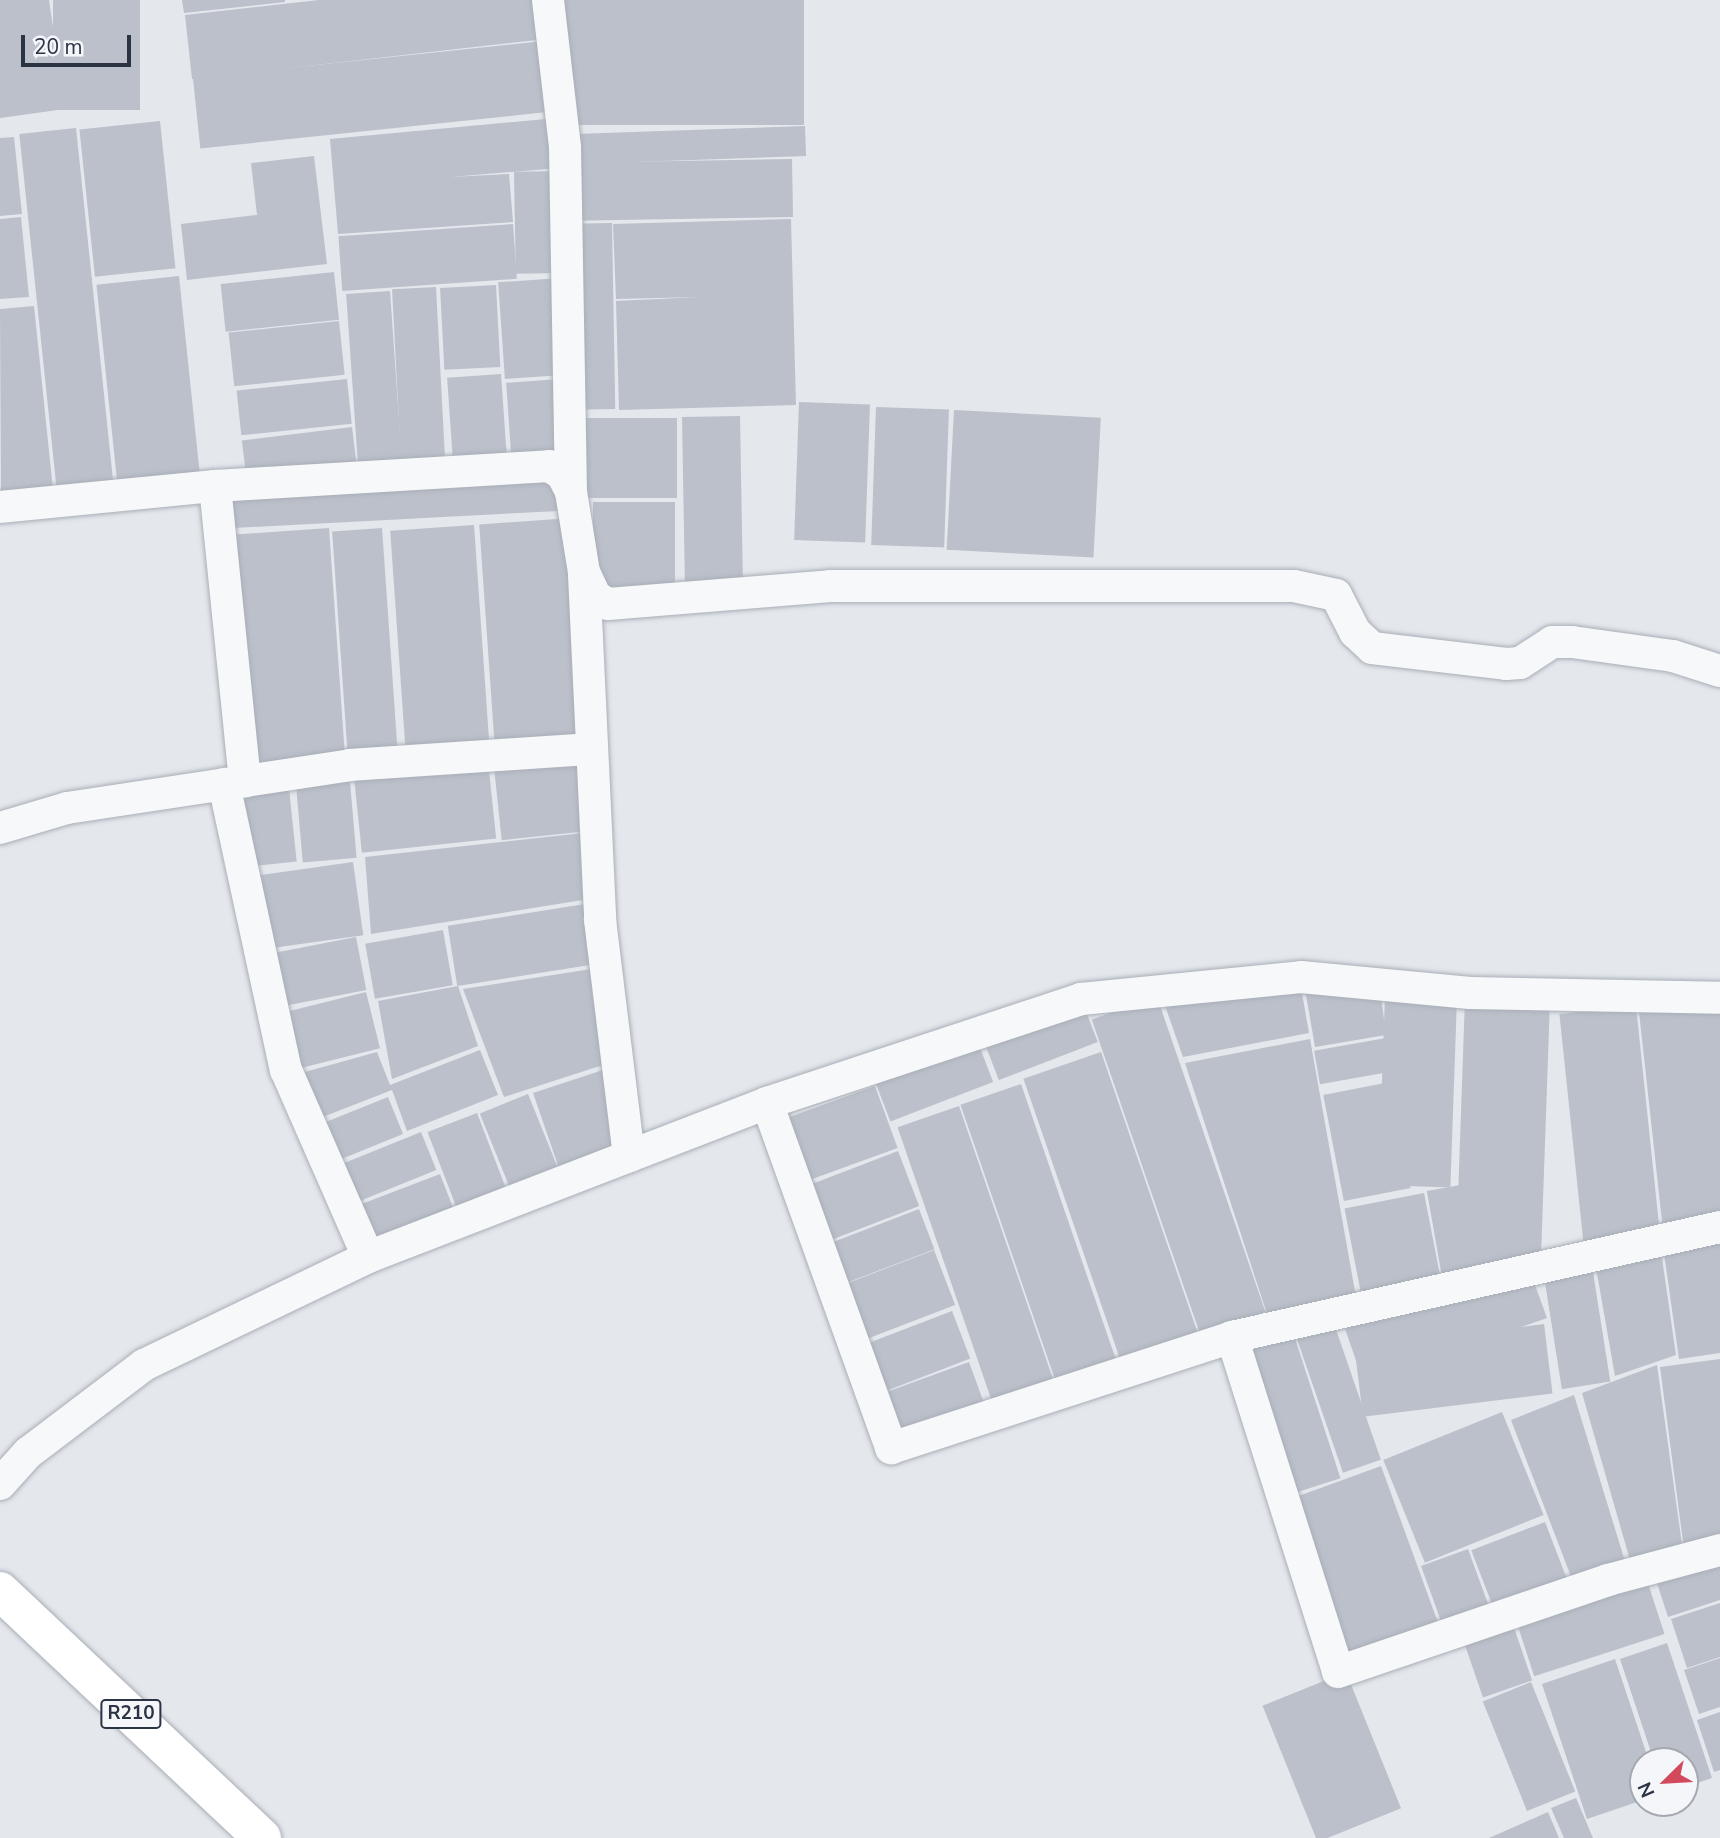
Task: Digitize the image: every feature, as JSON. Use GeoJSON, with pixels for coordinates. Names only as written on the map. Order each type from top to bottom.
{"type":"FeatureCollection","features":[{"type":"Feature","properties":{"kind":"main road","name":"R210"},"geometry":{"type":"LineString","coordinates":[[0,1591],[262,1838]]}},
{"type":"Feature","properties":{"kind":"street"},"geometry":{"type":"LineString","coordinates":[[548,0],[565,148],[571,492],[584,572],[600,920],[629,1156]]}},
{"type":"Feature","properties":{"kind":"street"},"geometry":{"type":"LineString","coordinates":[[0,508],[215,486],[533,464],[555,467],[571,492]]}},
{"type":"Feature","properties":{"kind":"street"},"geometry":{"type":"LineString","coordinates":[[215,486],[235,783],[286,1070],[368,1257]]}},
{"type":"Feature","properties":{"kind":"street"},"geometry":{"type":"LineString","coordinates":[[584,572],[595,596],[608,604],[830,586],[1294,586],[1336,595],[1354,632],[1372,648],[1506,664],[1520,663],[1552,642],[1572,642],[1673,656],[1720,671]]}},
{"type":"Feature","properties":{"kind":"street"},"geometry":{"type":"LineString","coordinates":[[0,828],[66,808],[350,765],[591,749]]}},
{"type":"Feature","properties":{"kind":"street"},"geometry":{"type":"LineString","coordinates":[[0,1485],[28,1453],[144,1365],[368,1257],[767,1103],[1081,999],[1301,977],[1470,993],[1720,998]]}},
{"type":"Feature","properties":{"kind":"street"},"geometry":{"type":"LineString","coordinates":[[767,1103],[891,1448],[1232,1337],[1720,1227]]}},
{"type":"Feature","properties":{"kind":"street"},"geometry":{"type":"LineString","coordinates":[[1232,1337],[1338,1672],[1608,1580],[1720,1550]]}},
{"type":"Feature","properties":{"kind":"building"},"geometry":{"type":"Polygon","coordinates":[[[0,0],[49,0],[65,109],[0,118],[0,0]]]}},
{"type":"Feature","properties":{"kind":"building"},"geometry":{"type":"Polygon","coordinates":[[[53,0],[140,0],[140,110],[53,110],[53,0]]]}},
{"type":"Feature","properties":{"kind":"building"},"geometry":{"type":"Polygon","coordinates":[[[182,0],[285,0],[285,2],[184,13],[182,0]]]}},
{"type":"Feature","properties":{"kind":"building"},"geometry":{"type":"Polygon","coordinates":[[[319,0],[540,0],[545,39],[192,79],[185,15],[319,0]]]}},
{"type":"Feature","properties":{"kind":"building"},"geometry":{"type":"Polygon","coordinates":[[[560,0],[804,0],[804,125],[560,125],[560,0]]]}},
{"type":"Feature","properties":{"kind":"building"},"geometry":{"type":"Polygon","coordinates":[[[544,41],[551,112],[200,149],[193,78],[544,41]]]}},
{"type":"Feature","properties":{"kind":"building"},"geometry":{"type":"Polygon","coordinates":[[[557,118],[560,168],[450,177],[509,174],[513,222],[338,234],[330,139],[557,118]]]}},
{"type":"Feature","properties":{"kind":"building"},"geometry":{"type":"Polygon","coordinates":[[[160,121],[175,268],[95,277],[79,129],[160,121]]]}},
{"type":"Feature","properties":{"kind":"building"},"geometry":{"type":"Polygon","coordinates":[[[805,126],[806,156],[576,164],[575,134],[805,126]]]}},
{"type":"Feature","properties":{"kind":"building"},"geometry":{"type":"Polygon","coordinates":[[[76,128],[113,483],[57,489],[19,134],[76,128]]]}},
{"type":"Feature","properties":{"kind":"building"},"geometry":{"type":"Polygon","coordinates":[[[14,137],[22,214],[0,216],[0,138],[14,137]]]}},
{"type":"Feature","properties":{"kind":"building"},"geometry":{"type":"Polygon","coordinates":[[[314,156],[327,264],[187,280],[181,224],[257,215],[251,163],[314,156]]]}},
{"type":"Feature","properties":{"kind":"building"},"geometry":{"type":"Polygon","coordinates":[[[792,159],[793,217],[574,221],[573,163],[792,159]]]}},
{"type":"Feature","properties":{"kind":"building"},"geometry":{"type":"Polygon","coordinates":[[[560,171],[562,273],[516,274],[514,172],[560,171]]]}},
{"type":"Feature","properties":{"kind":"building"},"geometry":{"type":"Polygon","coordinates":[[[21,217],[29,297],[0,299],[0,219],[21,217]]]}},
{"type":"Feature","properties":{"kind":"building"},"geometry":{"type":"Polygon","coordinates":[[[791,219],[796,405],[619,410],[616,301],[700,297],[616,299],[613,224],[791,219]]]}},
{"type":"Feature","properties":{"kind":"building"},"geometry":{"type":"Polygon","coordinates":[[[612,223],[615,409],[575,410],[572,224],[612,223]]]}},
{"type":"Feature","properties":{"kind":"building"},"geometry":{"type":"Polygon","coordinates":[[[513,224],[517,279],[342,291],[338,236],[513,224]]]}},
{"type":"Feature","properties":{"kind":"building"},"geometry":{"type":"Polygon","coordinates":[[[334,272],[339,320],[226,332],[221,284],[334,272]]]}},
{"type":"Feature","properties":{"kind":"building"},"geometry":{"type":"Polygon","coordinates":[[[179,276],[200,476],[117,485],[96,285],[179,276]]]}},
{"type":"Feature","properties":{"kind":"building"},"geometry":{"type":"Polygon","coordinates":[[[560,278],[567,375],[505,379],[498,282],[560,278]]]}},
{"type":"Feature","properties":{"kind":"building"},"geometry":{"type":"Polygon","coordinates":[[[496,285],[500,367],[444,370],[440,288],[496,285]]]}},
{"type":"Feature","properties":{"kind":"building"},"geometry":{"type":"Polygon","coordinates":[[[436,287],[445,458],[401,460],[392,289],[436,287]]]}},
{"type":"Feature","properties":{"kind":"building"},"geometry":{"type":"Polygon","coordinates":[[[390,291],[402,463],[358,466],[346,294],[390,291]]]}},
{"type":"Feature","properties":{"kind":"building"},"geometry":{"type":"Polygon","coordinates":[[[34,306],[53,490],[1,495],[0,309],[34,306]]]}},
{"type":"Feature","properties":{"kind":"building"},"geometry":{"type":"Polygon","coordinates":[[[339,321],[345,375],[234,386],[229,333],[339,321]]]}},
{"type":"Feature","properties":{"kind":"building"},"geometry":{"type":"Polygon","coordinates":[[[501,374],[507,459],[453,463],[447,378],[501,374]]]}},
{"type":"Feature","properties":{"kind":"building"},"geometry":{"type":"Polygon","coordinates":[[[347,379],[352,424],[241,435],[237,391],[347,379]]]}},
{"type":"Feature","properties":{"kind":"building"},"geometry":{"type":"Polygon","coordinates":[[[560,379],[565,457],[512,461],[506,383],[560,379]]]}},
{"type":"Feature","properties":{"kind":"building"},"geometry":{"type":"Polygon","coordinates":[[[799,402],[870,404],[865,542],[794,540],[799,402]]]}},
{"type":"Feature","properties":{"kind":"building"},"geometry":{"type":"Polygon","coordinates":[[[876,407],[949,410],[944,547],[871,545],[876,407]]]}},
{"type":"Feature","properties":{"kind":"building"},"geometry":{"type":"Polygon","coordinates":[[[954,410],[1101,418],[1093,558],[947,550],[954,410]]]}},
{"type":"Feature","properties":{"kind":"building"},"geometry":{"type":"Polygon","coordinates":[[[740,416],[743,585],[685,586],[682,417],[740,416]]]}},
{"type":"Feature","properties":{"kind":"building"},"geometry":{"type":"Polygon","coordinates":[[[585,418],[677,418],[677,498],[585,498],[585,418]]]}},
{"type":"Feature","properties":{"kind":"building"},"geometry":{"type":"Polygon","coordinates":[[[352,427],[357,467],[247,480],[242,441],[352,427]]]}},
{"type":"Feature","properties":{"kind":"building"},"geometry":{"type":"Polygon","coordinates":[[[557,473],[559,511],[219,529],[217,491],[557,473]]]}},
{"type":"Feature","properties":{"kind":"building"},"geometry":{"type":"Polygon","coordinates":[[[593,502],[675,502],[675,588],[593,588],[593,502]]]}},
{"type":"Feature","properties":{"kind":"building"},"geometry":{"type":"Polygon","coordinates":[[[571,518],[587,742],[495,749],[479,524],[571,518]]]}},
{"type":"Feature","properties":{"kind":"building"},"geometry":{"type":"Polygon","coordinates":[[[474,525],[490,751],[406,757],[390,531],[474,525]]]}},
{"type":"Feature","properties":{"kind":"building"},"geometry":{"type":"Polygon","coordinates":[[[329,528],[345,761],[252,768],[235,535],[329,528]]]}},
{"type":"Feature","properties":{"kind":"building"},"geometry":{"type":"Polygon","coordinates":[[[382,528],[398,758],[348,762],[332,531],[382,528]]]}},
{"type":"Feature","properties":{"kind":"building"},"geometry":{"type":"Polygon","coordinates":[[[576,753],[584,832],[502,840],[493,762],[576,753]]]}},
{"type":"Feature","properties":{"kind":"building"},"geometry":{"type":"Polygon","coordinates":[[[488,761],[496,839],[362,853],[354,775],[488,761]]]}},
{"type":"Feature","properties":{"kind":"building"},"geometry":{"type":"Polygon","coordinates":[[[349,771],[357,858],[303,862],[295,776],[349,771]]]}},
{"type":"Feature","properties":{"kind":"building"},"geometry":{"type":"Polygon","coordinates":[[[288,779],[297,862],[246,867],[237,784],[288,779]]]}},
{"type":"Feature","properties":{"kind":"building"},"geometry":{"type":"Polygon","coordinates":[[[583,833],[589,899],[371,934],[365,857],[583,833]]]}},
{"type":"Feature","properties":{"kind":"building"},"geometry":{"type":"Polygon","coordinates":[[[353,862],[363,935],[261,950],[251,876],[353,862]]]}},
{"type":"Feature","properties":{"kind":"building"},"geometry":{"type":"Polygon","coordinates":[[[585,904],[595,964],[457,986],[448,926],[585,904]]]}},
{"type":"Feature","properties":{"kind":"building"},"geometry":{"type":"Polygon","coordinates":[[[443,930],[453,985],[375,999],[365,944],[443,930]]]}},
{"type":"Feature","properties":{"kind":"building"},"geometry":{"type":"Polygon","coordinates":[[[356,937],[366,990],[275,1008],[265,955],[356,937]]]}},
{"type":"Feature","properties":{"kind":"building"},"geometry":{"type":"Polygon","coordinates":[[[598,968],[609,1063],[504,1097],[463,989],[598,968]]]}},
{"type":"Feature","properties":{"kind":"building"},"geometry":{"type":"Polygon","coordinates":[[[1300,982],[1309,1033],[1183,1057],[1162,997],[1300,982]]]}},
{"type":"Feature","properties":{"kind":"building"},"geometry":{"type":"Polygon","coordinates":[[[458,986],[478,1046],[392,1079],[378,1001],[458,986]]]}},
{"type":"Feature","properties":{"kind":"building"},"geometry":{"type":"Polygon","coordinates":[[[1305,989],[1381,996],[1386,1035],[1315,1047],[1305,989]]]}},
{"type":"Feature","properties":{"kind":"building"},"geometry":{"type":"Polygon","coordinates":[[[366,992],[380,1048],[291,1071],[277,1014],[366,992]]]}},
{"type":"Feature","properties":{"kind":"building"},"geometry":{"type":"Polygon","coordinates":[[[1385,996],[1457,999],[1450,1187],[1378,1185],[1385,996]]]}},
{"type":"Feature","properties":{"kind":"building"},"geometry":{"type":"Polygon","coordinates":[[[1157,997],[1265,1312],[1200,1334],[1092,1019],[1157,997]]]}},
{"type":"Feature","properties":{"kind":"building"},"geometry":{"type":"Polygon","coordinates":[[[1465,998],[1550,1001],[1540,1274],[1455,1271],[1465,998]]]}},
{"type":"Feature","properties":{"kind":"building"},"geometry":{"type":"Polygon","coordinates":[[[1082,1001],[1098,1042],[999,1080],[983,1039],[1082,1001]]]}},
{"type":"Feature","properties":{"kind":"building"},"geometry":{"type":"Polygon","coordinates":[[[1636,1006],[1660,1234],[1583,1242],[1559,1014],[1636,1006]]]}},
{"type":"Feature","properties":{"kind":"building"},"geometry":{"type":"Polygon","coordinates":[[[1720,1008],[1720,1218],[1663,1230],[1639,1012],[1720,1008]]]}},
{"type":"Feature","properties":{"kind":"building"},"geometry":{"type":"Polygon","coordinates":[[[1386,1038],[1392,1071],[1320,1084],[1314,1051],[1386,1038]]]}},
{"type":"Feature","properties":{"kind":"building"},"geometry":{"type":"Polygon","coordinates":[[[1310,1039],[1356,1297],[1268,1317],[1185,1063],[1310,1039]]]}},
{"type":"Feature","properties":{"kind":"building"},"geometry":{"type":"Polygon","coordinates":[[[977,1040],[993,1082],[890,1121],[874,1079],[977,1040]]]}},
{"type":"Feature","properties":{"kind":"building"},"geometry":{"type":"Polygon","coordinates":[[[480,1050],[498,1095],[407,1131],[392,1090],[315,1120],[294,1075],[377,1052],[390,1085],[480,1050]]]}},
{"type":"Feature","properties":{"kind":"building"},"geometry":{"type":"Polygon","coordinates":[[[1101,1052],[1198,1333],[1120,1360],[1023,1079],[1101,1052]]]}},
{"type":"Feature","properties":{"kind":"building"},"geometry":{"type":"Polygon","coordinates":[[[609,1068],[624,1156],[562,1177],[533,1093],[609,1068]]]}},
{"type":"Feature","properties":{"kind":"building"},"geometry":{"type":"Polygon","coordinates":[[[1390,1082],[1411,1188],[1344,1201],[1323,1095],[1390,1082]]]}},
{"type":"Feature","properties":{"kind":"building"},"geometry":{"type":"Polygon","coordinates":[[[1021,1084],[1116,1360],[1056,1381],[960,1105],[1021,1084]]]}},
{"type":"Feature","properties":{"kind":"building"},"geometry":{"type":"Polygon","coordinates":[[[875,1086],[898,1148],[803,1183],[780,1121],[875,1086]]]}},
{"type":"Feature","properties":{"kind":"building"},"geometry":{"type":"Polygon","coordinates":[[[528,1094],[560,1174],[512,1193],[480,1113],[528,1094]]]}},
{"type":"Feature","properties":{"kind":"building"},"geometry":{"type":"Polygon","coordinates":[[[388,1097],[403,1134],[333,1162],[318,1125],[388,1097]]]}},
{"type":"Feature","properties":{"kind":"building"},"geometry":{"type":"Polygon","coordinates":[[[959,1106],[1054,1382],[993,1403],[898,1127],[959,1106]]]}},
{"type":"Feature","properties":{"kind":"building"},"geometry":{"type":"Polygon","coordinates":[[[477,1113],[508,1194],[459,1213],[428,1132],[477,1113]]]}},
{"type":"Feature","properties":{"kind":"building"},"geometry":{"type":"Polygon","coordinates":[[[421,1132],[436,1170],[351,1204],[336,1166],[421,1132]]]}},
{"type":"Feature","properties":{"kind":"building"},"geometry":{"type":"Polygon","coordinates":[[[898,1151],[919,1206],[824,1243],[803,1188],[898,1151]]]}},
{"type":"Feature","properties":{"kind":"building"},"geometry":{"type":"Polygon","coordinates":[[[440,1174],[456,1215],[369,1248],[353,1207],[440,1174]]]}},
{"type":"Feature","properties":{"kind":"building"},"geometry":{"type":"Polygon","coordinates":[[[1483,1181],[1499,1272],[1443,1282],[1427,1191],[1483,1181]]]}},
{"type":"Feature","properties":{"kind":"building"},"geometry":{"type":"Polygon","coordinates":[[[1424,1193],[1441,1282],[1362,1298],[1344,1208],[1424,1193]]]}},
{"type":"Feature","properties":{"kind":"building"},"geometry":{"type":"Polygon","coordinates":[[[919,1209],[934,1249],[838,1286],[823,1246],[919,1209]]]}},
{"type":"Feature","properties":{"kind":"building"},"geometry":{"type":"Polygon","coordinates":[[[1720,1238],[1720,1353],[1679,1359],[1663,1246],[1720,1238]]]}},
{"type":"Feature","properties":{"kind":"building"},"geometry":{"type":"Polygon","coordinates":[[[934,1250],[955,1305],[858,1342],[837,1287],[934,1250]]]}},
{"type":"Feature","properties":{"kind":"building"},"geometry":{"type":"Polygon","coordinates":[[[1661,1251],[1676,1355],[1615,1376],[1595,1262],[1661,1251]]]}},
{"type":"Feature","properties":{"kind":"building"},"geometry":{"type":"Polygon","coordinates":[[[1592,1266],[1610,1382],[1562,1389],[1544,1274],[1592,1266]]]}},
{"type":"Feature","properties":{"kind":"building"},"geometry":{"type":"Polygon","coordinates":[[[1531,1274],[1547,1318],[1363,1381],[1340,1314],[1531,1274]]]}},
{"type":"Feature","properties":{"kind":"building"},"geometry":{"type":"Polygon","coordinates":[[[952,1311],[970,1359],[875,1395],[857,1348],[952,1311]]]}},
{"type":"Feature","properties":{"kind":"building"},"geometry":{"type":"Polygon","coordinates":[[[1331,1315],[1381,1460],[1343,1473],[1293,1328],[1331,1315]]]}},
{"type":"Feature","properties":{"kind":"building"},"geometry":{"type":"Polygon","coordinates":[[[1544,1324],[1553,1393],[1363,1417],[1354,1347],[1544,1324]]]}},
{"type":"Feature","properties":{"kind":"building"},"geometry":{"type":"Polygon","coordinates":[[[1291,1326],[1340,1478],[1289,1495],[1240,1343],[1291,1326]]]}},
{"type":"Feature","properties":{"kind":"building"},"geometry":{"type":"Polygon","coordinates":[[[1720,1359],[1720,1541],[1684,1549],[1660,1367],[1720,1359]]]}},
{"type":"Feature","properties":{"kind":"building"},"geometry":{"type":"Polygon","coordinates":[[[969,1362],[986,1408],[893,1442],[876,1396],[969,1362]]]}},
{"type":"Feature","properties":{"kind":"building"},"geometry":{"type":"Polygon","coordinates":[[[1657,1365],[1683,1552],[1632,1567],[1582,1393],[1657,1365]]]}},
{"type":"Feature","properties":{"kind":"building"},"geometry":{"type":"Polygon","coordinates":[[[1574,1395],[1627,1568],[1575,1587],[1511,1420],[1574,1395]]]}},
{"type":"Feature","properties":{"kind":"building"},"geometry":{"type":"Polygon","coordinates":[[[1502,1412],[1544,1515],[1425,1563],[1383,1460],[1502,1412]]]}},
{"type":"Feature","properties":{"kind":"building"},"geometry":{"type":"Polygon","coordinates":[[[1381,1466],[1441,1631],[1344,1667],[1284,1501],[1381,1466]]]}},
{"type":"Feature","properties":{"kind":"building"},"geometry":{"type":"Polygon","coordinates":[[[1545,1522],[1570,1588],[1497,1617],[1471,1550],[1545,1522]]]}},
{"type":"Feature","properties":{"kind":"building"},"geometry":{"type":"Polygon","coordinates":[[[1468,1549],[1493,1617],[1446,1634],[1421,1566],[1468,1549]]]}},
{"type":"Feature","properties":{"kind":"building"},"geometry":{"type":"Polygon","coordinates":[[[1720,1555],[1720,1600],[1668,1617],[1655,1577],[1720,1555]]]}},
{"type":"Feature","properties":{"kind":"building"},"geometry":{"type":"Polygon","coordinates":[[[1645,1574],[1664,1634],[1534,1676],[1515,1616],[1645,1574]]]}},
{"type":"Feature","properties":{"kind":"building"},"geometry":{"type":"Polygon","coordinates":[[[1720,1603],[1720,1657],[1687,1668],[1671,1619],[1720,1603]]]}},
{"type":"Feature","properties":{"kind":"building"},"geometry":{"type":"Polygon","coordinates":[[[1511,1619],[1532,1680],[1483,1697],[1462,1636],[1511,1619]]]}},
{"type":"Feature","properties":{"kind":"building"},"geometry":{"type":"Polygon","coordinates":[[[1667,1643],[1712,1778],[1699,1782],[1699,1747],[1649,1747],[1620,1659],[1667,1643]]]}},
{"type":"Feature","properties":{"kind":"building"},"geometry":{"type":"Polygon","coordinates":[[[1720,1658],[1720,1707],[1699,1714],[1684,1670],[1720,1658]]]}},
{"type":"Feature","properties":{"kind":"building"},"geometry":{"type":"Polygon","coordinates":[[[1615,1659],[1644,1747],[1629,1747],[1629,1805],[1587,1819],[1542,1684],[1615,1659]]]}},
{"type":"Feature","properties":{"kind":"building"},"geometry":{"type":"Polygon","coordinates":[[[1346,1672],[1401,1808],[1328,1838],[1316,1838],[1263,1706],[1346,1672]]]}},
{"type":"Feature","properties":{"kind":"building"},"geometry":{"type":"Polygon","coordinates":[[[1531,1682],[1575,1791],[1527,1811],[1483,1701],[1531,1682]]]}},
{"type":"Feature","properties":{"kind":"building"},"geometry":{"type":"Polygon","coordinates":[[[1720,1712],[1720,1770],[1714,1772],[1697,1720],[1720,1712]]]}},
{"type":"Feature","properties":{"kind":"building"},"geometry":{"type":"Polygon","coordinates":[[[1576,1798],[1593,1838],[1564,1838],[1551,1808],[1576,1798]]]}},
{"type":"Feature","properties":{"kind":"building"},"geometry":{"type":"Polygon","coordinates":[[[1548,1812],[1559,1838],[1489,1838],[1548,1812]]]}}]}
